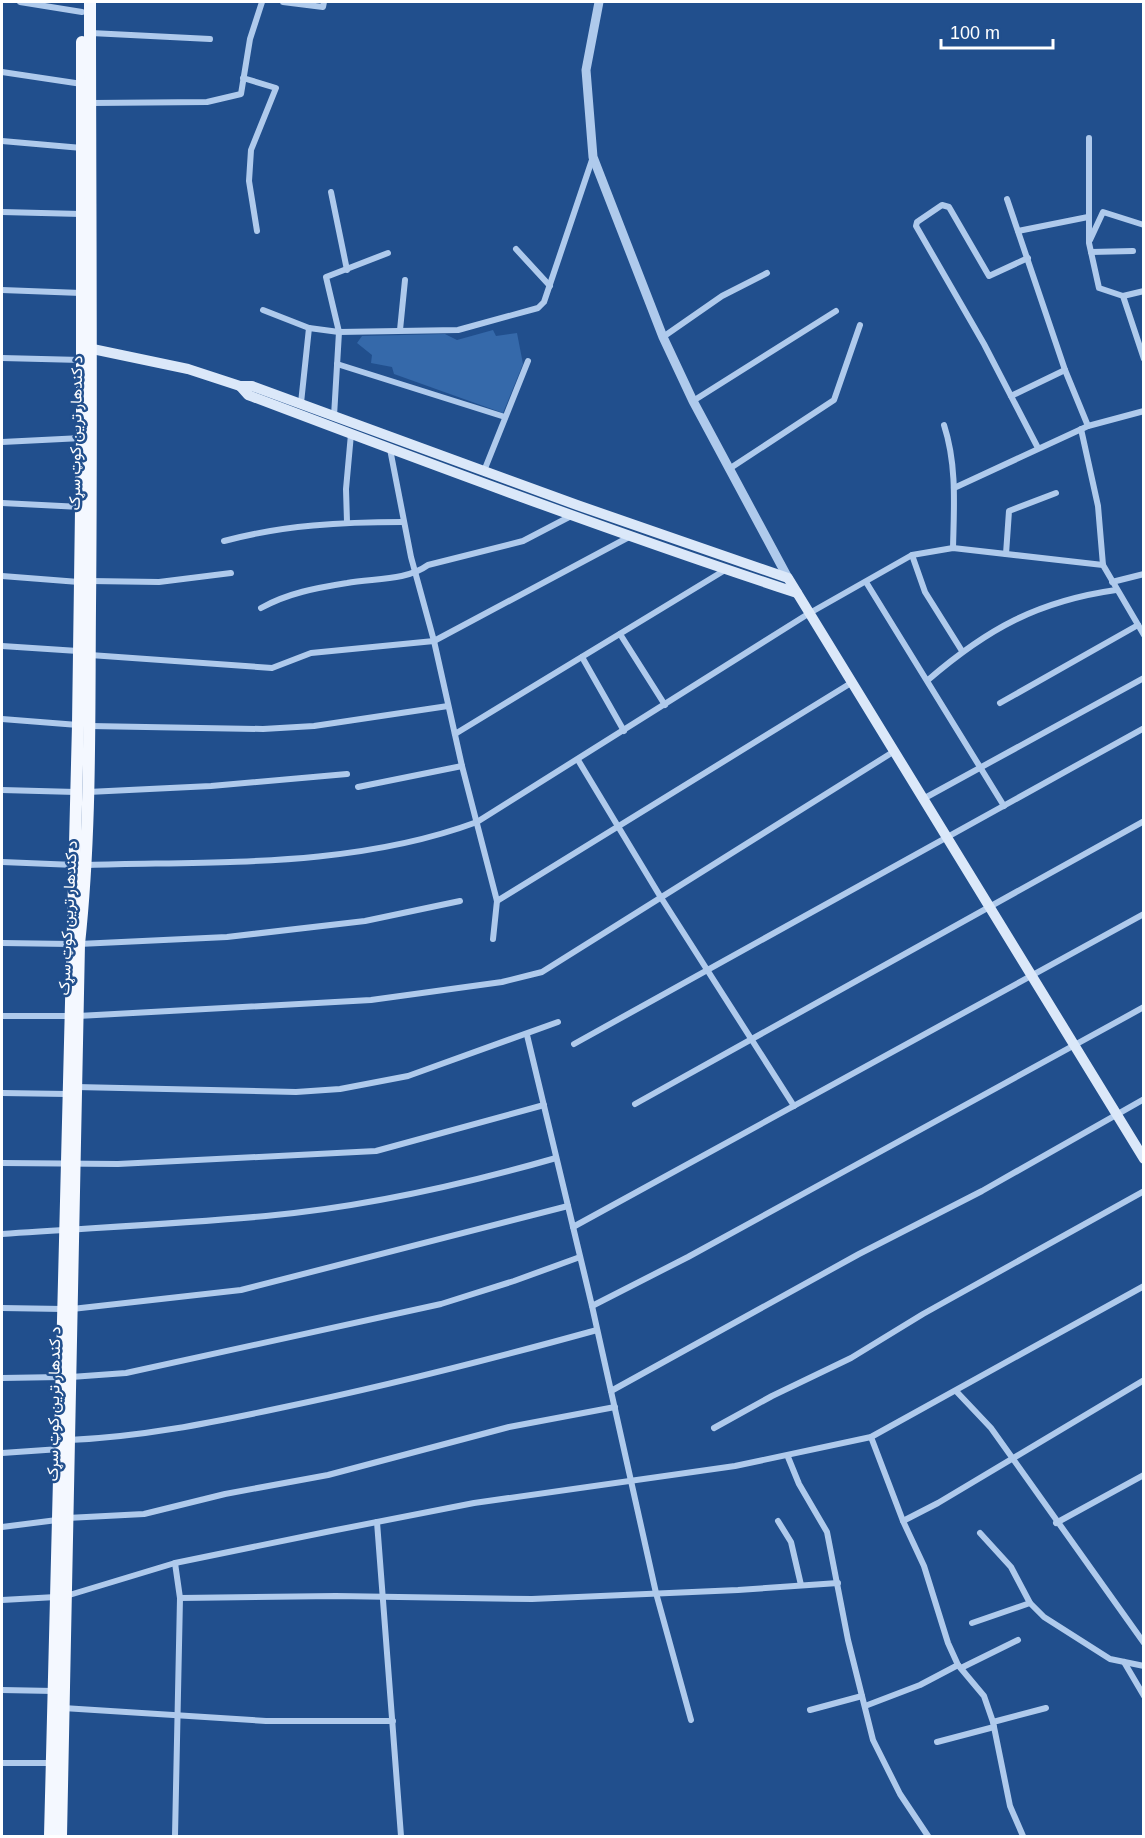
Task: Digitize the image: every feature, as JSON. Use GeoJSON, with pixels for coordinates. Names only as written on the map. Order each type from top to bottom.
{"type":"FeatureCollection","features":[{"type":"Feature","properties":{"kind":"main road","name":"د کندهار ترين کوټ سړک"},"geometry":{"type":"LineString","coordinates":[[62,1836],[62,1519],[75,944],[81,865],[84,726],[87,347],[92,103],[90,2]]}},
{"type":"Feature","properties":{"kind":"main road","name":"د کندهار ترين کوټ سړک"},"geometry":{"type":"LineString","coordinates":[[82,7],[81,293],[87,347],[81,360],[82,438],[86,492],[81,507],[85,581]]}},
{"type":"Feature","properties":{"kind":"main road"},"geometry":{"type":"LineString","coordinates":[[87,347],[188,369],[240,386],[252,386],[484,471],[789,578],[808,614],[1143,1159]]}},
{"type":"Feature","properties":{"kind":"main road"},"geometry":{"type":"LineString","coordinates":[[240,386],[248,395],[351,434],[629,537],[797,593]]}},
{"type":"Feature","properties":{"kind":"main road","name":"د کندهار ترين کوټ سړک"},"geometry":{"type":"LineString","coordinates":[[50,1836],[54,1691],[61,1596]]}},
{"type":"Feature","properties":{"kind":"street"},"geometry":{"type":"LineString","coordinates":[[20,2],[82,7]]}},
{"type":"Feature","properties":{"kind":"street"},"geometry":{"type":"LineString","coordinates":[[92,103],[207,102],[241,94],[250,39],[262,2]]}},
{"type":"Feature","properties":{"kind":"street"},"geometry":{"type":"LineString","coordinates":[[284,2],[323,7],[324,2]]}},
{"type":"Feature","properties":{"kind":"street"},"geometry":{"type":"LineString","coordinates":[[599,2],[586,70],[593,157],[663,337],[729,469],[789,578]]}},
{"type":"Feature","properties":{"kind":"street"},"geometry":{"type":"LineString","coordinates":[[90,33],[210,39]]}},
{"type":"Feature","properties":{"kind":"street"},"geometry":{"type":"LineString","coordinates":[[2,72],[82,84]]}},
{"type":"Feature","properties":{"kind":"street"},"geometry":{"type":"LineString","coordinates":[[243,78],[276,88],[251,150],[249,181],[257,231]]}},
{"type":"Feature","properties":{"kind":"street"},"geometry":{"type":"LineString","coordinates":[[1089,138],[1089,243],[1099,288],[1123,296],[1143,291]]}},
{"type":"Feature","properties":{"kind":"street"},"geometry":{"type":"LineString","coordinates":[[2,141],[83,148]]}},
{"type":"Feature","properties":{"kind":"street"},"geometry":{"type":"LineString","coordinates":[[263,310],[309,328],[339,333],[458,330],[538,308],[544,302],[550,286],[593,157]]}},
{"type":"Feature","properties":{"kind":"street"},"geometry":{"type":"LineString","coordinates":[[331,192],[346,270]]}},
{"type":"Feature","properties":{"kind":"street"},"geometry":{"type":"LineString","coordinates":[[1007,199],[1085,427],[1098,506],[1103,565],[1143,635]]}},
{"type":"Feature","properties":{"kind":"street"},"geometry":{"type":"LineString","coordinates":[[1028,258],[989,276],[950,207],[942,205],[916,222],[916,226],[1038,448]]}},
{"type":"Feature","properties":{"kind":"street"},"geometry":{"type":"LineString","coordinates":[[2,212],[81,214]]}},
{"type":"Feature","properties":{"kind":"street"},"geometry":{"type":"LineString","coordinates":[[1089,243],[1103,212],[1143,225]]}},
{"type":"Feature","properties":{"kind":"street"},"geometry":{"type":"LineString","coordinates":[[1018,231],[1088,217]]}},
{"type":"Feature","properties":{"kind":"street"},"geometry":{"type":"LineString","coordinates":[[516,249],[550,286]]}},
{"type":"Feature","properties":{"kind":"street"},"geometry":{"type":"LineString","coordinates":[[1090,252],[1133,251]]}},
{"type":"Feature","properties":{"kind":"street"},"geometry":{"type":"LineString","coordinates":[[334,416],[339,333],[326,277],[388,253]]}},
{"type":"Feature","properties":{"kind":"street"},"geometry":{"type":"LineString","coordinates":[[663,337],[722,296],[768,273]]}},
{"type":"Feature","properties":{"kind":"street"},"geometry":{"type":"LineString","coordinates":[[400,330],[405,280]]}},
{"type":"Feature","properties":{"kind":"street"},"geometry":{"type":"LineString","coordinates":[[2,290],[81,293]]}},
{"type":"Feature","properties":{"kind":"street"},"geometry":{"type":"LineString","coordinates":[[1123,296],[1143,359]]}},
{"type":"Feature","properties":{"kind":"street"},"geometry":{"type":"LineString","coordinates":[[693,400],[836,311]]}},
{"type":"Feature","properties":{"kind":"street"},"geometry":{"type":"LineString","coordinates":[[729,469],[834,400],[860,325]]}},
{"type":"Feature","properties":{"kind":"street"},"geometry":{"type":"LineString","coordinates":[[301,403],[309,328]]}},
{"type":"Feature","properties":{"kind":"street"},"geometry":{"type":"LineString","coordinates":[[2,358],[81,360]]}},
{"type":"Feature","properties":{"kind":"street"},"geometry":{"type":"LineString","coordinates":[[484,471],[528,361]]}},
{"type":"Feature","properties":{"kind":"street"},"geometry":{"type":"LineString","coordinates":[[337,364],[505,417]]}},
{"type":"Feature","properties":{"kind":"street"},"geometry":{"type":"LineString","coordinates":[[1011,396],[1065,370]]}},
{"type":"Feature","properties":{"kind":"street"},"geometry":{"type":"LineString","coordinates":[[954,488],[1085,427],[1143,411]]}},
{"type":"Feature","properties":{"kind":"street"},"geometry":{"type":"LineString","coordinates":[[944,425],[951,446],[954,488],[953,548]]}},
{"type":"Feature","properties":{"kind":"street"},"geometry":{"type":"LineString","coordinates":[[347,522],[346,489],[351,434]]}},
{"type":"Feature","properties":{"kind":"street"},"geometry":{"type":"LineString","coordinates":[[2,442],[82,438]]}},
{"type":"Feature","properties":{"kind":"street"},"geometry":{"type":"LineString","coordinates":[[390,448],[403,522],[497,901],[493,939]]}},
{"type":"Feature","properties":{"kind":"street"},"geometry":{"type":"LineString","coordinates":[[1006,554],[1009,511],[1056,493]]}},
{"type":"Feature","properties":{"kind":"street"},"geometry":{"type":"LineString","coordinates":[[2,503],[81,507]]}},
{"type":"Feature","properties":{"kind":"street"},"geometry":{"type":"LineString","coordinates":[[261,608],[284,596],[346,583],[417,573],[428,565],[523,541],[572,516]]}},
{"type":"Feature","properties":{"kind":"street"},"geometry":{"type":"LineString","coordinates":[[224,541],[258,532],[347,522],[403,522]]}},
{"type":"Feature","properties":{"kind":"street"},"geometry":{"type":"LineString","coordinates":[[2,646],[272,668],[311,653],[434,641],[629,537]]}},
{"type":"Feature","properties":{"kind":"street"},"geometry":{"type":"LineString","coordinates":[[2,862],[81,865],[292,859],[360,853],[477,822],[808,614],[912,555],[953,548],[1103,565]]}},
{"type":"Feature","properties":{"kind":"street"},"geometry":{"type":"LineString","coordinates":[[912,555],[925,592],[962,651]]}},
{"type":"Feature","properties":{"kind":"street"},"geometry":{"type":"LineString","coordinates":[[455,734],[725,570]]}},
{"type":"Feature","properties":{"kind":"street"},"geometry":{"type":"LineString","coordinates":[[2,576],[85,581],[159,582],[231,573]]}},
{"type":"Feature","properties":{"kind":"street"},"geometry":{"type":"LineString","coordinates":[[1112,582],[1143,574]]}},
{"type":"Feature","properties":{"kind":"street"},"geometry":{"type":"LineString","coordinates":[[866,582],[1004,806]]}},
{"type":"Feature","properties":{"kind":"street"},"geometry":{"type":"LineString","coordinates":[[928,680],[962,651],[1043,606],[1065,598],[1116,590]]}},
{"type":"Feature","properties":{"kind":"street"},"geometry":{"type":"LineString","coordinates":[[1000,703],[1138,625]]}},
{"type":"Feature","properties":{"kind":"street"},"geometry":{"type":"LineString","coordinates":[[620,634],[665,705]]}},
{"type":"Feature","properties":{"kind":"street"},"geometry":{"type":"LineString","coordinates":[[582,657],[624,731]]}},
{"type":"Feature","properties":{"kind":"street"},"geometry":{"type":"LineString","coordinates":[[922,799],[1143,678]]}},
{"type":"Feature","properties":{"kind":"street"},"geometry":{"type":"LineString","coordinates":[[497,901],[851,683]]}},
{"type":"Feature","properties":{"kind":"street"},"geometry":{"type":"LineString","coordinates":[[2,720],[84,726],[263,729],[303,727],[448,706]]}},
{"type":"Feature","properties":{"kind":"street"},"geometry":{"type":"LineString","coordinates":[[574,1044],[708,972],[1143,728]]}},
{"type":"Feature","properties":{"kind":"street"},"geometry":{"type":"LineString","coordinates":[[2,1016],[74,1016],[371,1000],[502,982],[542,972],[893,752]]}},
{"type":"Feature","properties":{"kind":"street"},"geometry":{"type":"LineString","coordinates":[[578,760],[660,896],[794,1106]]}},
{"type":"Feature","properties":{"kind":"street"},"geometry":{"type":"LineString","coordinates":[[358,787],[462,766]]}},
{"type":"Feature","properties":{"kind":"street"},"geometry":{"type":"LineString","coordinates":[[2,790],[82,792],[211,786],[347,774]]}},
{"type":"Feature","properties":{"kind":"street"},"geometry":{"type":"LineString","coordinates":[[635,1104],[1143,821]]}},
{"type":"Feature","properties":{"kind":"street"},"geometry":{"type":"LineString","coordinates":[[2,943],[75,944],[227,937],[365,921],[460,901]]}},
{"type":"Feature","properties":{"kind":"street"},"geometry":{"type":"LineString","coordinates":[[573,1227],[1143,914]]}},
{"type":"Feature","properties":{"kind":"street"},"geometry":{"type":"LineString","coordinates":[[592,1306],[1143,1007]]}},
{"type":"Feature","properties":{"kind":"street"},"geometry":{"type":"LineString","coordinates":[[2,1093],[72,1090],[296,1092],[340,1089],[408,1076],[558,1022]]}},
{"type":"Feature","properties":{"kind":"street"},"geometry":{"type":"LineString","coordinates":[[527,1035],[592,1306],[656,1593],[691,1720]]}},
{"type":"Feature","properties":{"kind":"street"},"geometry":{"type":"LineString","coordinates":[[611,1391],[860,1254],[982,1191],[1143,1099]]}},
{"type":"Feature","properties":{"kind":"street"},"geometry":{"type":"LineString","coordinates":[[2,1163],[70,1164],[376,1151],[544,1105]]}},
{"type":"Feature","properties":{"kind":"street"},"geometry":{"type":"LineString","coordinates":[[2,1234],[266,1216],[322,1209],[474,1181],[556,1158]]}},
{"type":"Feature","properties":{"kind":"street"},"geometry":{"type":"LineString","coordinates":[[714,1428],[772,1396],[851,1358],[923,1314],[1143,1191]]}},
{"type":"Feature","properties":{"kind":"street"},"geometry":{"type":"LineString","coordinates":[[2,1308],[67,1309],[241,1290],[568,1206]]}},
{"type":"Feature","properties":{"kind":"street"},"geometry":{"type":"LineString","coordinates":[[2,1378],[126,1373],[441,1304],[580,1257]]}},
{"type":"Feature","properties":{"kind":"street"},"geometry":{"type":"LineString","coordinates":[[2,1600],[61,1596],[176,1563],[474,1503],[788,1457],[871,1437],[1143,1286]]}},
{"type":"Feature","properties":{"kind":"street"},"geometry":{"type":"LineString","coordinates":[[2,1453],[232,1418],[459,1367],[597,1330]]}},
{"type":"Feature","properties":{"kind":"street"},"geometry":{"type":"LineString","coordinates":[[903,1521],[1143,1380]]}},
{"type":"Feature","properties":{"kind":"street"},"geometry":{"type":"LineString","coordinates":[[956,1391],[991,1428],[1056,1523],[1099,1577],[1143,1643]]}},
{"type":"Feature","properties":{"kind":"street"},"geometry":{"type":"LineString","coordinates":[[2,1527],[62,1519],[144,1514],[225,1494],[328,1475],[509,1427],[615,1407]]}},
{"type":"Feature","properties":{"kind":"street"},"geometry":{"type":"LineString","coordinates":[[871,1437],[903,1521],[924,1566],[948,1643],[960,1666],[984,1696],[993,1725],[1010,1806],[1023,1836]]}},
{"type":"Feature","properties":{"kind":"street"},"geometry":{"type":"LineString","coordinates":[[788,1457],[799,1484],[827,1532],[873,1740],[900,1794],[928,1836]]}},
{"type":"Feature","properties":{"kind":"street"},"geometry":{"type":"LineString","coordinates":[[1056,1523],[1143,1475]]}},
{"type":"Feature","properties":{"kind":"street"},"geometry":{"type":"LineString","coordinates":[[778,1521],[791,1542],[801,1585]]}},
{"type":"Feature","properties":{"kind":"street"},"geometry":{"type":"LineString","coordinates":[[377,1522],[401,1836]]}},
{"type":"Feature","properties":{"kind":"street"},"geometry":{"type":"LineString","coordinates":[[980,1533],[1011,1567],[1030,1603],[1044,1617],[1110,1659],[1143,1666]]}},
{"type":"Feature","properties":{"kind":"street"},"geometry":{"type":"LineString","coordinates":[[175,1836],[180,1598],[176,1563]]}},
{"type":"Feature","properties":{"kind":"street"},"geometry":{"type":"LineString","coordinates":[[180,1598],[532,1599],[838,1583]]}},
{"type":"Feature","properties":{"kind":"street"},"geometry":{"type":"LineString","coordinates":[[972,1623],[1030,1603]]}},
{"type":"Feature","properties":{"kind":"street"},"geometry":{"type":"LineString","coordinates":[[865,1706],[920,1685],[1018,1640]]}},
{"type":"Feature","properties":{"kind":"street"},"geometry":{"type":"LineString","coordinates":[[1124,1662],[1143,1696]]}},
{"type":"Feature","properties":{"kind":"street"},"geometry":{"type":"LineString","coordinates":[[2,1690],[54,1691]]}},
{"type":"Feature","properties":{"kind":"street"},"geometry":{"type":"LineString","coordinates":[[810,1710],[862,1696]]}},
{"type":"Feature","properties":{"kind":"street"},"geometry":{"type":"LineString","coordinates":[[63,1708],[266,1721],[393,1721]]}},
{"type":"Feature","properties":{"kind":"street"},"geometry":{"type":"LineString","coordinates":[[938,1742],[1046,1708]]}},
{"type":"Feature","properties":{"kind":"street"},"geometry":{"type":"LineString","coordinates":[[2,1763],[53,1762]]}},
{"type":"Feature","properties":{"kind":"shaded area"},"geometry":{"type":"Polygon","coordinates":[[[493,330],[496,336],[517,333],[523,364],[503,413],[394,374],[392,367],[371,363],[372,355],[357,343],[362,336],[445,334],[457,340],[493,330]]]}}]}
